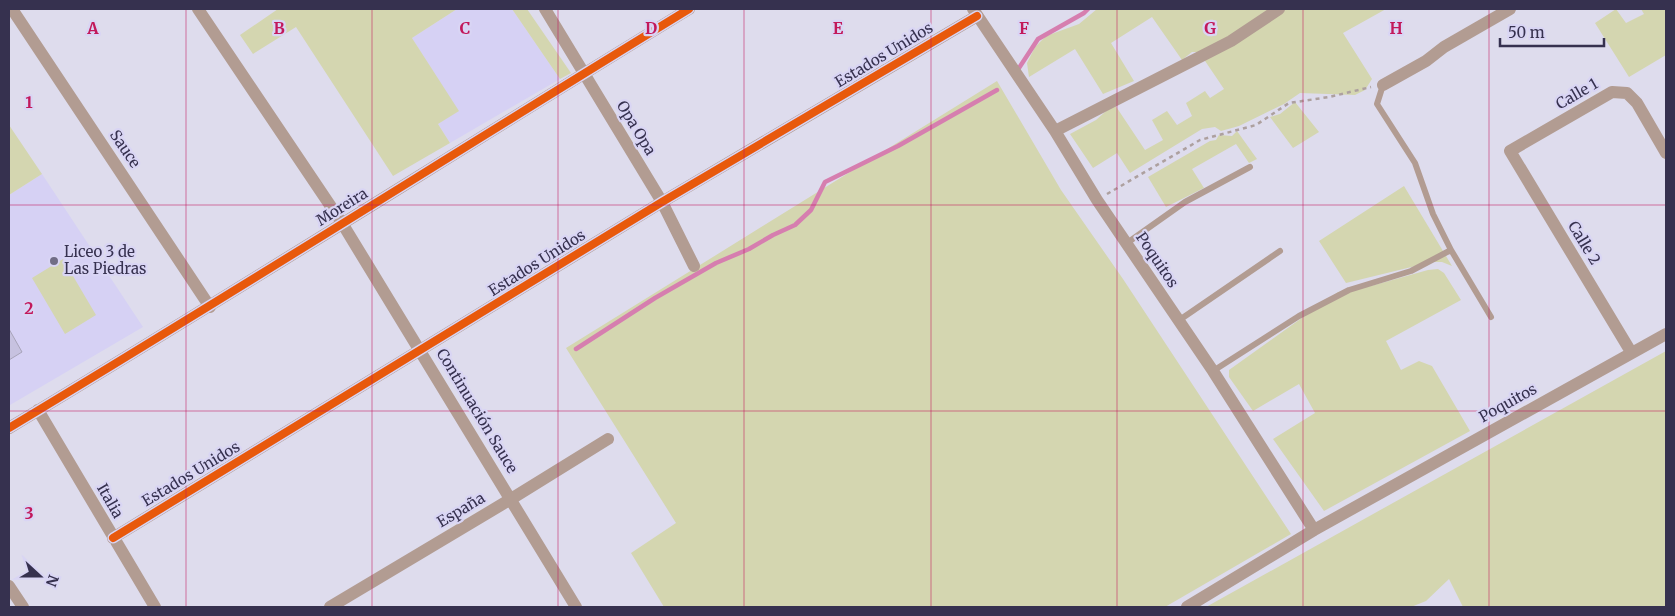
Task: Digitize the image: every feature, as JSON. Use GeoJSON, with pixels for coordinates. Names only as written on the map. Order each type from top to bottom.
{"type":"FeatureCollection","features":[{"type":"Feature","properties":{"kind":"street","name":"Sauce"},"geometry":{"type":"LineString","coordinates":[[12,9],[210,307]]}},
{"type":"Feature","properties":{"kind":"street","name":"Continuación Sauce"},"geometry":{"type":"LineString","coordinates":[[198,9],[342,223],[576,607]]}},
{"type":"Feature","properties":{"kind":"street","name":"Opa Opa"},"geometry":{"type":"LineString","coordinates":[[545,9],[662,202],[694,266]]}},
{"type":"Feature","properties":{"kind":"street","name":"Moreira"},"geometry":{"type":"LineString","coordinates":[[9,428],[210,307],[342,223],[689,9]]}},
{"type":"Feature","properties":{"kind":"street"},"geometry":{"type":"LineString","coordinates":[[1055,131],[1231,41],[1279,9]]}},
{"type":"Feature","properties":{"kind":"street"},"geometry":{"type":"LineString","coordinates":[[1382,85],[1426,61],[1444,47],[1510,9]]}},
{"type":"Feature","properties":{"kind":"street","name":"Poquitos"},"geometry":{"type":"LineString","coordinates":[[975,12],[1055,131],[1126,244],[1213,371],[1314,530]]}},
{"type":"Feature","properties":{"kind":"street","name":"Estados Unidos"},"geometry":{"type":"LineString","coordinates":[[113,538],[975,12]]}},
{"type":"Feature","properties":{"kind":"street","name":"Calle 1"},"geometry":{"type":"LineString","coordinates":[[1510,151],[1612,92],[1627,93],[1637,103],[1666,153]]}},
{"type":"Feature","properties":{"kind":"street","name":"Calle 2"},"geometry":{"type":"LineString","coordinates":[[1510,151],[1631,352]]}},
{"type":"Feature","properties":{"kind":"street","name":"Poquitos"},"geometry":{"type":"LineString","coordinates":[[1187,607],[1314,530],[1666,334]]}},
{"type":"Feature","properties":{"kind":"street","name":"Italia"},"geometry":{"type":"LineString","coordinates":[[38,410],[155,607]]}},
{"type":"Feature","properties":{"kind":"street","name":"España"},"geometry":{"type":"LineString","coordinates":[[330,607],[608,439]]}},
{"type":"Feature","properties":{"kind":"street"},"geometry":{"type":"LineString","coordinates":[[9,586],[23,607]]}},
{"type":"Feature","properties":{"kind":"lane"},"geometry":{"type":"LineString","coordinates":[[1382,85],[1377,104],[1415,163],[1433,214],[1451,250],[1491,317]]}},
{"type":"Feature","properties":{"kind":"lane"},"geometry":{"type":"LineString","coordinates":[[1126,244],[1185,202],[1250,167]]}},
{"type":"Feature","properties":{"kind":"lane"},"geometry":{"type":"LineString","coordinates":[[1213,371],[1300,316],[1349,290],[1411,271],[1451,250]]}},
{"type":"Feature","properties":{"kind":"lane"},"geometry":{"type":"LineString","coordinates":[[1178,321],[1280,251]]}},
{"type":"Feature","properties":{"kind":"path"},"geometry":{"type":"LineString","coordinates":[[1097,200],[1200,140],[1256,125],[1289,103],[1329,97],[1382,85]]}},
{"type":"Feature","properties":{"kind":"shaded area"},"geometry":{"type":"Polygon","coordinates":[[[457,9],[512,9],[560,79],[450,143],[438,124],[458,111],[412,38],[457,9]]]}},
{"type":"Feature","properties":{"kind":"shaded area","name":"Liceo 3 de Las Piedras"},"geometry":{"type":"Polygon","coordinates":[[[42,174],[143,327],[10,405],[9,195],[42,174]]]}},
{"type":"Feature","properties":{"kind":"green space"},"geometry":{"type":"Polygon","coordinates":[[[278,9],[457,9],[412,38],[459,111],[438,124],[450,143],[393,176],[296,27],[253,54],[240,35],[278,9]]]}},
{"type":"Feature","properties":{"kind":"green space"},"geometry":{"type":"Polygon","coordinates":[[[512,9],[527,9],[571,73],[560,79],[512,9]]]}},
{"type":"Feature","properties":{"kind":"green space"},"geometry":{"type":"Polygon","coordinates":[[[1097,9],[1386,9],[1343,33],[1372,79],[1365,90],[1355,95],[1300,93],[1284,104],[1239,126],[1221,131],[1215,127],[1202,129],[1130,173],[1117,153],[1093,168],[1070,134],[1096,120],[1115,105],[1145,150],[1163,140],[1152,120],[1167,111],[1177,125],[1192,116],[1186,103],[1205,91],[1210,98],[1224,89],[1199,52],[1192,52],[1182,60],[1152,17],[1111,43],[1134,81],[1103,94],[1075,49],[1029,77],[1027,63],[1035,47],[1046,36],[1079,24],[1097,9]]]}},
{"type":"Feature","properties":{"kind":"green space"},"geometry":{"type":"Polygon","coordinates":[[[1616,9],[1626,23],[1644,14],[1641,9],[1666,9],[1666,55],[1629,77],[1595,23],[1616,9]]]}},
{"type":"Feature","properties":{"kind":"green space"},"geometry":{"type":"Polygon","coordinates":[[[997,81],[1061,190],[1123,279],[1291,534],[1165,607],[664,607],[631,553],[676,523],[566,348],[997,81]]]}},
{"type":"Feature","properties":{"kind":"green space"},"geometry":{"type":"Polygon","coordinates":[[[1295,102],[1319,132],[1293,148],[1270,117],[1280,114],[1295,102]]]}},
{"type":"Feature","properties":{"kind":"green space"},"geometry":{"type":"Polygon","coordinates":[[[9,125],[42,174],[9,195],[9,125]]]}},
{"type":"Feature","properties":{"kind":"green space"},"geometry":{"type":"Polygon","coordinates":[[[1237,131],[1257,159],[1249,163],[1236,144],[1192,169],[1204,188],[1166,207],[1148,177],[1210,141],[1216,140],[1219,135],[1232,136],[1237,131]]]}},
{"type":"Feature","properties":{"kind":"green space"},"geometry":{"type":"Polygon","coordinates":[[[1404,186],[1452,266],[1442,262],[1432,262],[1346,283],[1319,241],[1404,186]]]}},
{"type":"Feature","properties":{"kind":"green space"},"geometry":{"type":"Polygon","coordinates":[[[63,259],[96,315],[65,334],[32,278],[63,259]]]}},
{"type":"Feature","properties":{"kind":"green space"},"geometry":{"type":"Polygon","coordinates":[[[1438,269],[1444,273],[1461,300],[1386,341],[1401,370],[1419,361],[1432,366],[1470,431],[1324,511],[1273,439],[1315,413],[1299,384],[1253,411],[1229,377],[1229,370],[1338,292],[1371,286],[1438,269]]]}},
{"type":"Feature","properties":{"kind":"green space"},"geometry":{"type":"Polygon","coordinates":[[[1666,351],[1666,607],[1463,607],[1449,579],[1426,601],[1411,607],[1206,607],[1666,351]]]}},
{"type":"Feature","properties":{"kind":"building"},"geometry":{"type":"Polygon","coordinates":[[[9,329],[22,352],[9,360],[9,329]]]}},
{"type":"Feature","properties":{"kind":"waterway"},"geometry":{"type":"LineString","coordinates":[[1017,71],[1038,39],[1088,9]]}},
{"type":"Feature","properties":{"kind":"waterway"},"geometry":{"type":"LineString","coordinates":[[576,349],[655,298],[716,263],[749,249],[795,225],[811,210],[825,182],[898,146],[997,90]]}},
{"type":"Feature","properties":{"kind":"cycle path"},"geometry":{"type":"LineString","coordinates":[[9,428],[689,9]]}},
{"type":"Feature","properties":{"kind":"cycle path"},"geometry":{"type":"LineString","coordinates":[[113,538],[662,202],[977,16]]}},
{"type":"Feature","properties":{"kind":"place","name":"Liceo 3 de Las Piedras"},"geometry":{"type":"Point","coordinates":[54,261]}}]}
